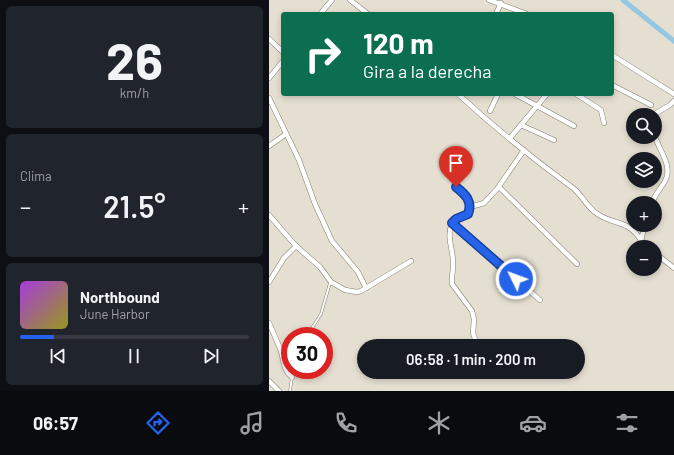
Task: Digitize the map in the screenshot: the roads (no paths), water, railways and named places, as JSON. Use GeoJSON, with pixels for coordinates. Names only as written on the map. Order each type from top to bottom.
{"type":"FeatureCollection","features":[{"type":"Feature","properties":{"kind":"street"},"geometry":{"type":"LineString","coordinates":[[322,12],[332,0]]}},
{"type":"Feature","properties":{"kind":"street"},"geometry":{"type":"LineString","coordinates":[[350,0],[365,12]]}},
{"type":"Feature","properties":{"kind":"street"},"geometry":{"type":"LineString","coordinates":[[489,0],[501,3],[522,12]]}},
{"type":"Feature","properties":{"kind":"street"},"geometry":{"type":"LineString","coordinates":[[497,12],[501,3]]}},
{"type":"Feature","properties":{"kind":"street"},"geometry":{"type":"LineString","coordinates":[[269,39],[281,50]]}},
{"type":"Feature","properties":{"kind":"street"},"geometry":{"type":"LineString","coordinates":[[614,56],[674,94]]}},
{"type":"Feature","properties":{"kind":"street"},"geometry":{"type":"LineString","coordinates":[[269,78],[281,64]]}},
{"type":"Feature","properties":{"kind":"street"},"geometry":{"type":"LineString","coordinates":[[614,86],[651,105]]}},
{"type":"Feature","properties":{"kind":"street"},"geometry":{"type":"LineString","coordinates":[[460,96],[561,181],[575,190],[594,212],[603,218],[628,226],[638,235],[641,240]]}},
{"type":"Feature","properties":{"kind":"street"},"geometry":{"type":"LineString","coordinates":[[490,111],[498,96]]}},
{"type":"Feature","properties":{"kind":"street"},"geometry":{"type":"LineString","coordinates":[[519,96],[574,126]]}},
{"type":"Feature","properties":{"kind":"street"},"geometry":{"type":"LineString","coordinates":[[510,138],[545,96]]}},
{"type":"Feature","properties":{"kind":"street"},"geometry":{"type":"LineString","coordinates":[[581,96],[601,110],[603,123]]}},
{"type":"Feature","properties":{"kind":"street"},"geometry":{"type":"LineString","coordinates":[[269,98],[299,160],[315,204],[332,241],[358,272],[366,288]]}},
{"type":"Feature","properties":{"kind":"street"},"geometry":{"type":"LineString","coordinates":[[662,110],[674,101]]}},
{"type":"Feature","properties":{"kind":"street"},"geometry":{"type":"LineString","coordinates":[[521,125],[554,140]]}},
{"type":"Feature","properties":{"kind":"street"},"geometry":{"type":"LineString","coordinates":[[269,146],[286,134]]}},
{"type":"Feature","properties":{"kind":"street"},"geometry":{"type":"LineString","coordinates":[[655,196],[664,183],[668,174],[667,166],[658,144]]}},
{"type":"Feature","properties":{"kind":"street"},"geometry":{"type":"LineString","coordinates":[[470,207],[484,203],[499,187],[524,150]]}},
{"type":"Feature","properties":{"kind":"street"},"geometry":{"type":"LineString","coordinates":[[456,187],[467,197],[470,207],[468,214],[456,219],[452,223],[450,231],[453,261],[452,284],[472,311],[474,319],[473,333],[475,339]]}},
{"type":"Feature","properties":{"kind":"street"},"geometry":{"type":"LineString","coordinates":[[499,187],[577,264]]}},
{"type":"Feature","properties":{"kind":"street"},"geometry":{"type":"LineString","coordinates":[[269,215],[297,246],[320,267],[331,282],[339,288],[357,292],[411,261]]}},
{"type":"Feature","properties":{"kind":"street"},"geometry":{"type":"LineString","coordinates":[[452,223],[540,300]]}},
{"type":"Feature","properties":{"kind":"street"},"geometry":{"type":"LineString","coordinates":[[641,240],[643,232]]}},
{"type":"Feature","properties":{"kind":"street"},"geometry":{"type":"LineString","coordinates":[[269,282],[284,258],[297,246]]}},
{"type":"Feature","properties":{"kind":"street"},"geometry":{"type":"LineString","coordinates":[[662,259],[674,268]]}},
{"type":"Feature","properties":{"kind":"street"},"geometry":{"type":"LineString","coordinates":[[269,323],[281,352]]}},
{"type":"Feature","properties":{"kind":"street"},"geometry":{"type":"LineString","coordinates":[[269,381],[279,391]]}},
{"type":"Feature","properties":{"kind":"lane"},"geometry":{"type":"LineString","coordinates":[[313,327],[321,314],[331,282]]}},
{"type":"Feature","properties":{"kind":"lane"},"geometry":{"type":"LineString","coordinates":[[290,391],[292,379]]}},
{"type":"Feature","properties":{"kind":"waterway"},"geometry":{"type":"LineString","coordinates":[[623,0],[674,41]]}}]}
